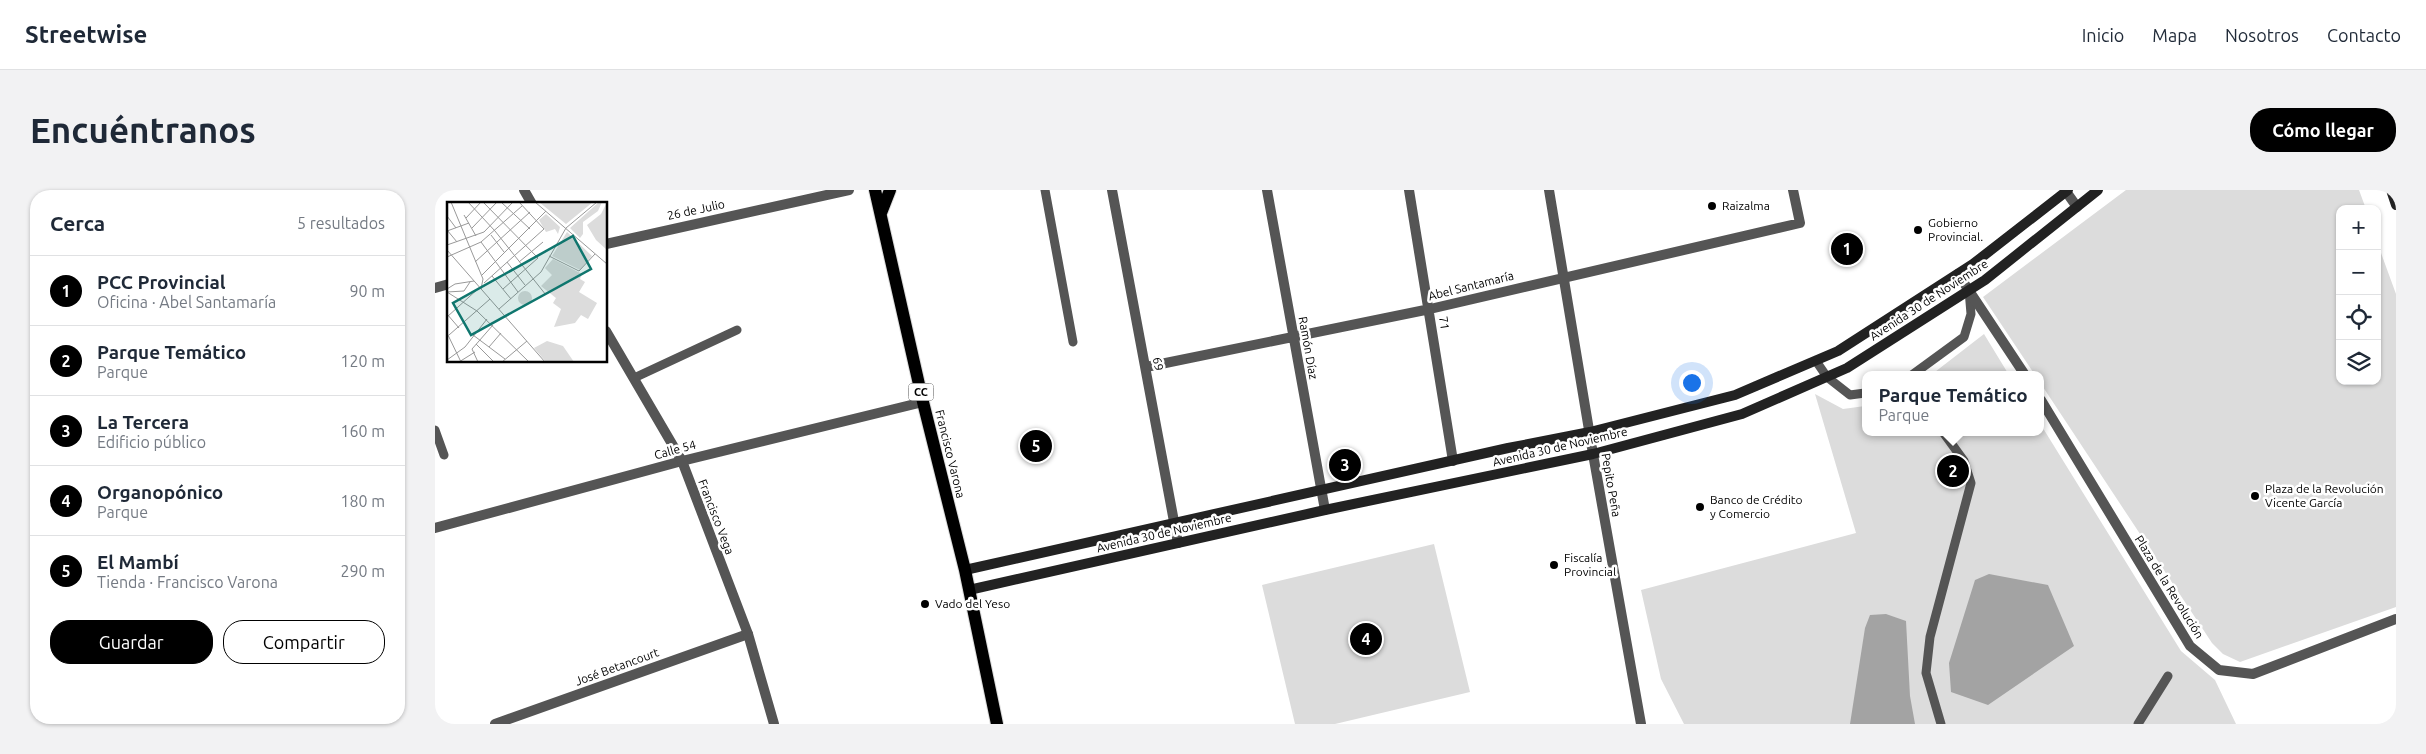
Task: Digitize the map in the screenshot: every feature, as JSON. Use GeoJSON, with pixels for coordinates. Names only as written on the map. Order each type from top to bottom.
{"type":"FeatureCollection","features":[{"type":"Feature","properties":{"kind":"main road","name":"Francisco Varona"},"geometry":{"type":"LineString","coordinates":[[875,190],[923,402],[965,570],[997,724]]}},
{"type":"Feature","properties":{"kind":"main road"},"geometry":{"type":"LineString","coordinates":[[881,213],[890,190]]}},
{"type":"Feature","properties":{"kind":"main road","name":"Avenida 30 de Noviembre"},"geometry":{"type":"LineString","coordinates":[[969,590],[1325,510],[1593,454],[1742,414],[1847,368],[1985,280],[2099,190]]}},
{"type":"Feature","properties":{"kind":"main road"},"geometry":{"type":"LineString","coordinates":[[2391,190],[2396,205]]}},
{"type":"Feature","properties":{"kind":"main road","name":"Avenida 30 de Noviembre"},"geometry":{"type":"LineString","coordinates":[[965,570],[1175,522],[1590,432],[1735,395],[1838,351],[1958,274],[2066,191]]}},
{"type":"Feature","properties":{"kind":"street"},"geometry":{"type":"LineString","coordinates":[[524,190],[531,202]]}},
{"type":"Feature","properties":{"kind":"street","name":"26 de Julio"},"geometry":{"type":"LineString","coordinates":[[607,244],[849,190]]}},
{"type":"Feature","properties":{"kind":"street","name":"69"},"geometry":{"type":"LineString","coordinates":[[1112,190],[1178,543]]}},
{"type":"Feature","properties":{"kind":"street","name":"Ramón Díaz"},"geometry":{"type":"LineString","coordinates":[[1267,190],[1325,510]]}},
{"type":"Feature","properties":{"kind":"street","name":"71"},"geometry":{"type":"LineString","coordinates":[[1409,190],[1430,309],[1453,461]]}},
{"type":"Feature","properties":{"kind":"street","name":"Pepito Peña"},"geometry":{"type":"LineString","coordinates":[[1549,190],[1641,724]]}},
{"type":"Feature","properties":{"kind":"street","name":"Abel Santamaría"},"geometry":{"type":"LineString","coordinates":[[1146,367],[1430,309],[1800,223],[1793,190]]}},
{"type":"Feature","properties":{"kind":"street"},"geometry":{"type":"LineString","coordinates":[[2066,191],[2077,208]]}},
{"type":"Feature","properties":{"kind":"street"},"geometry":{"type":"LineString","coordinates":[[1958,274],[2022,371]]}},
{"type":"Feature","properties":{"kind":"street","name":"Francisco Vega"},"geometry":{"type":"LineString","coordinates":[[607,333],[682,461],[748,634],[774,724]]}},
{"type":"Feature","properties":{"kind":"street","name":"Calle 54"},"geometry":{"type":"LineString","coordinates":[[435,528],[682,461],[923,402]]}},
{"type":"Feature","properties":{"kind":"street","name":"Plaza de la Revolución"},"geometry":{"type":"LineString","coordinates":[[2044,405],[2190,646],[2219,670],[2253,674],[2396,619]]}},
{"type":"Feature","properties":{"kind":"street","name":"José Betancourt"},"geometry":{"type":"LineString","coordinates":[[495,724],[748,634]]}},
{"type":"Feature","properties":{"kind":"lane"},"geometry":{"type":"LineString","coordinates":[[1045,190],[1073,342]]}},
{"type":"Feature","properties":{"kind":"lane"},"geometry":{"type":"LineString","coordinates":[[1917,371],[1964,337],[1971,314],[1969,290]]}},
{"type":"Feature","properties":{"kind":"lane"},"geometry":{"type":"LineString","coordinates":[[634,378],[737,330]]}},
{"type":"Feature","properties":{"kind":"lane"},"geometry":{"type":"LineString","coordinates":[[1816,361],[1827,377],[1850,395],[1862,393]]}},
{"type":"Feature","properties":{"kind":"lane"},"geometry":{"type":"LineString","coordinates":[[435,430],[444,455]]}},
{"type":"Feature","properties":{"kind":"lane"},"geometry":{"type":"LineString","coordinates":[[1941,724],[1926,673],[1930,637],[1971,483],[1964,461],[1946,436]]}},
{"type":"Feature","properties":{"kind":"lane"},"geometry":{"type":"LineString","coordinates":[[2138,724],[2168,676]]}},
{"type":"Feature","properties":{"kind":"shaded area","name":"Plaza de la Revolución Vicente García"},"geometry":{"type":"Polygon","coordinates":[[[2126,190],[2359,190],[2365,205],[2336,205],[2336,385],[2381,385],[2381,253],[2396,294],[2396,607],[2240,662],[2223,654],[2212,643],[2044,389],[2044,371],[2032,371],[1983,297],[2126,190]]]}},
{"type":"Feature","properties":{"kind":"shaded area"},"geometry":{"type":"Polygon","coordinates":[[[1984,334],[2007,371],[1936,371],[1984,334]]]}},
{"type":"Feature","properties":{"kind":"shaded area"},"geometry":{"type":"Polygon","coordinates":[[[1815,394],[1843,409],[1862,406],[1862,436],[2044,436],[2044,430],[2181,651],[2215,680],[2236,724],[1684,724],[1661,679],[1641,590],[1856,533],[1815,394]]]}},
{"type":"Feature","properties":{"kind":"shaded area"},"geometry":{"type":"Polygon","coordinates":[[[1434,544],[1470,692],[1335,724],[1295,724],[1262,585],[1434,544]]]}},
{"type":"Feature","properties":{"kind":"shaded area"},"geometry":{"type":"Polygon","coordinates":[[[1989,574],[2048,585],[2074,646],[1988,705],[1951,692],[1949,663],[1975,580],[1989,574]]]}},
{"type":"Feature","properties":{"kind":"shaded area"},"geometry":{"type":"Polygon","coordinates":[[[1886,614],[1906,621],[1910,696],[1915,724],[1850,724],[1865,628],[1870,615],[1886,614]]]}},
{"type":"Feature","properties":{"kind":"place","name":"Raizalma"},"geometry":{"type":"Point","coordinates":[1712,206]}},
{"type":"Feature","properties":{"kind":"place","name":"Gobierno Provincial."},"geometry":{"type":"Point","coordinates":[1918,230]}},
{"type":"Feature","properties":{"kind":"place","name":"PCC Provincial"},"geometry":{"type":"Point","coordinates":[1847,249]}},
{"type":"Feature","properties":{"kind":"place","name":"El Mambí"},"geometry":{"type":"Point","coordinates":[1036,446]}},
{"type":"Feature","properties":{"kind":"place","name":"La Tercera"},"geometry":{"type":"Point","coordinates":[1345,465]}},
{"type":"Feature","properties":{"kind":"place","name":"Parque Temático"},"geometry":{"type":"Point","coordinates":[1953,471]}},
{"type":"Feature","properties":{"kind":"place","name":"Plaza de la Revolución Vicente García"},"geometry":{"type":"Point","coordinates":[2255,496]}},
{"type":"Feature","properties":{"kind":"place","name":"Banco de Crédito y Comercio"},"geometry":{"type":"Point","coordinates":[1700,507]}},
{"type":"Feature","properties":{"kind":"place","name":"Fiscalía Provincial"},"geometry":{"type":"Point","coordinates":[1554,565]}},
{"type":"Feature","properties":{"kind":"place","name":"Vado del Yeso"},"geometry":{"type":"Point","coordinates":[925,604]}},
{"type":"Feature","properties":{"kind":"place","name":"Organopónico"},"geometry":{"type":"Point","coordinates":[1366,639]}}]}
